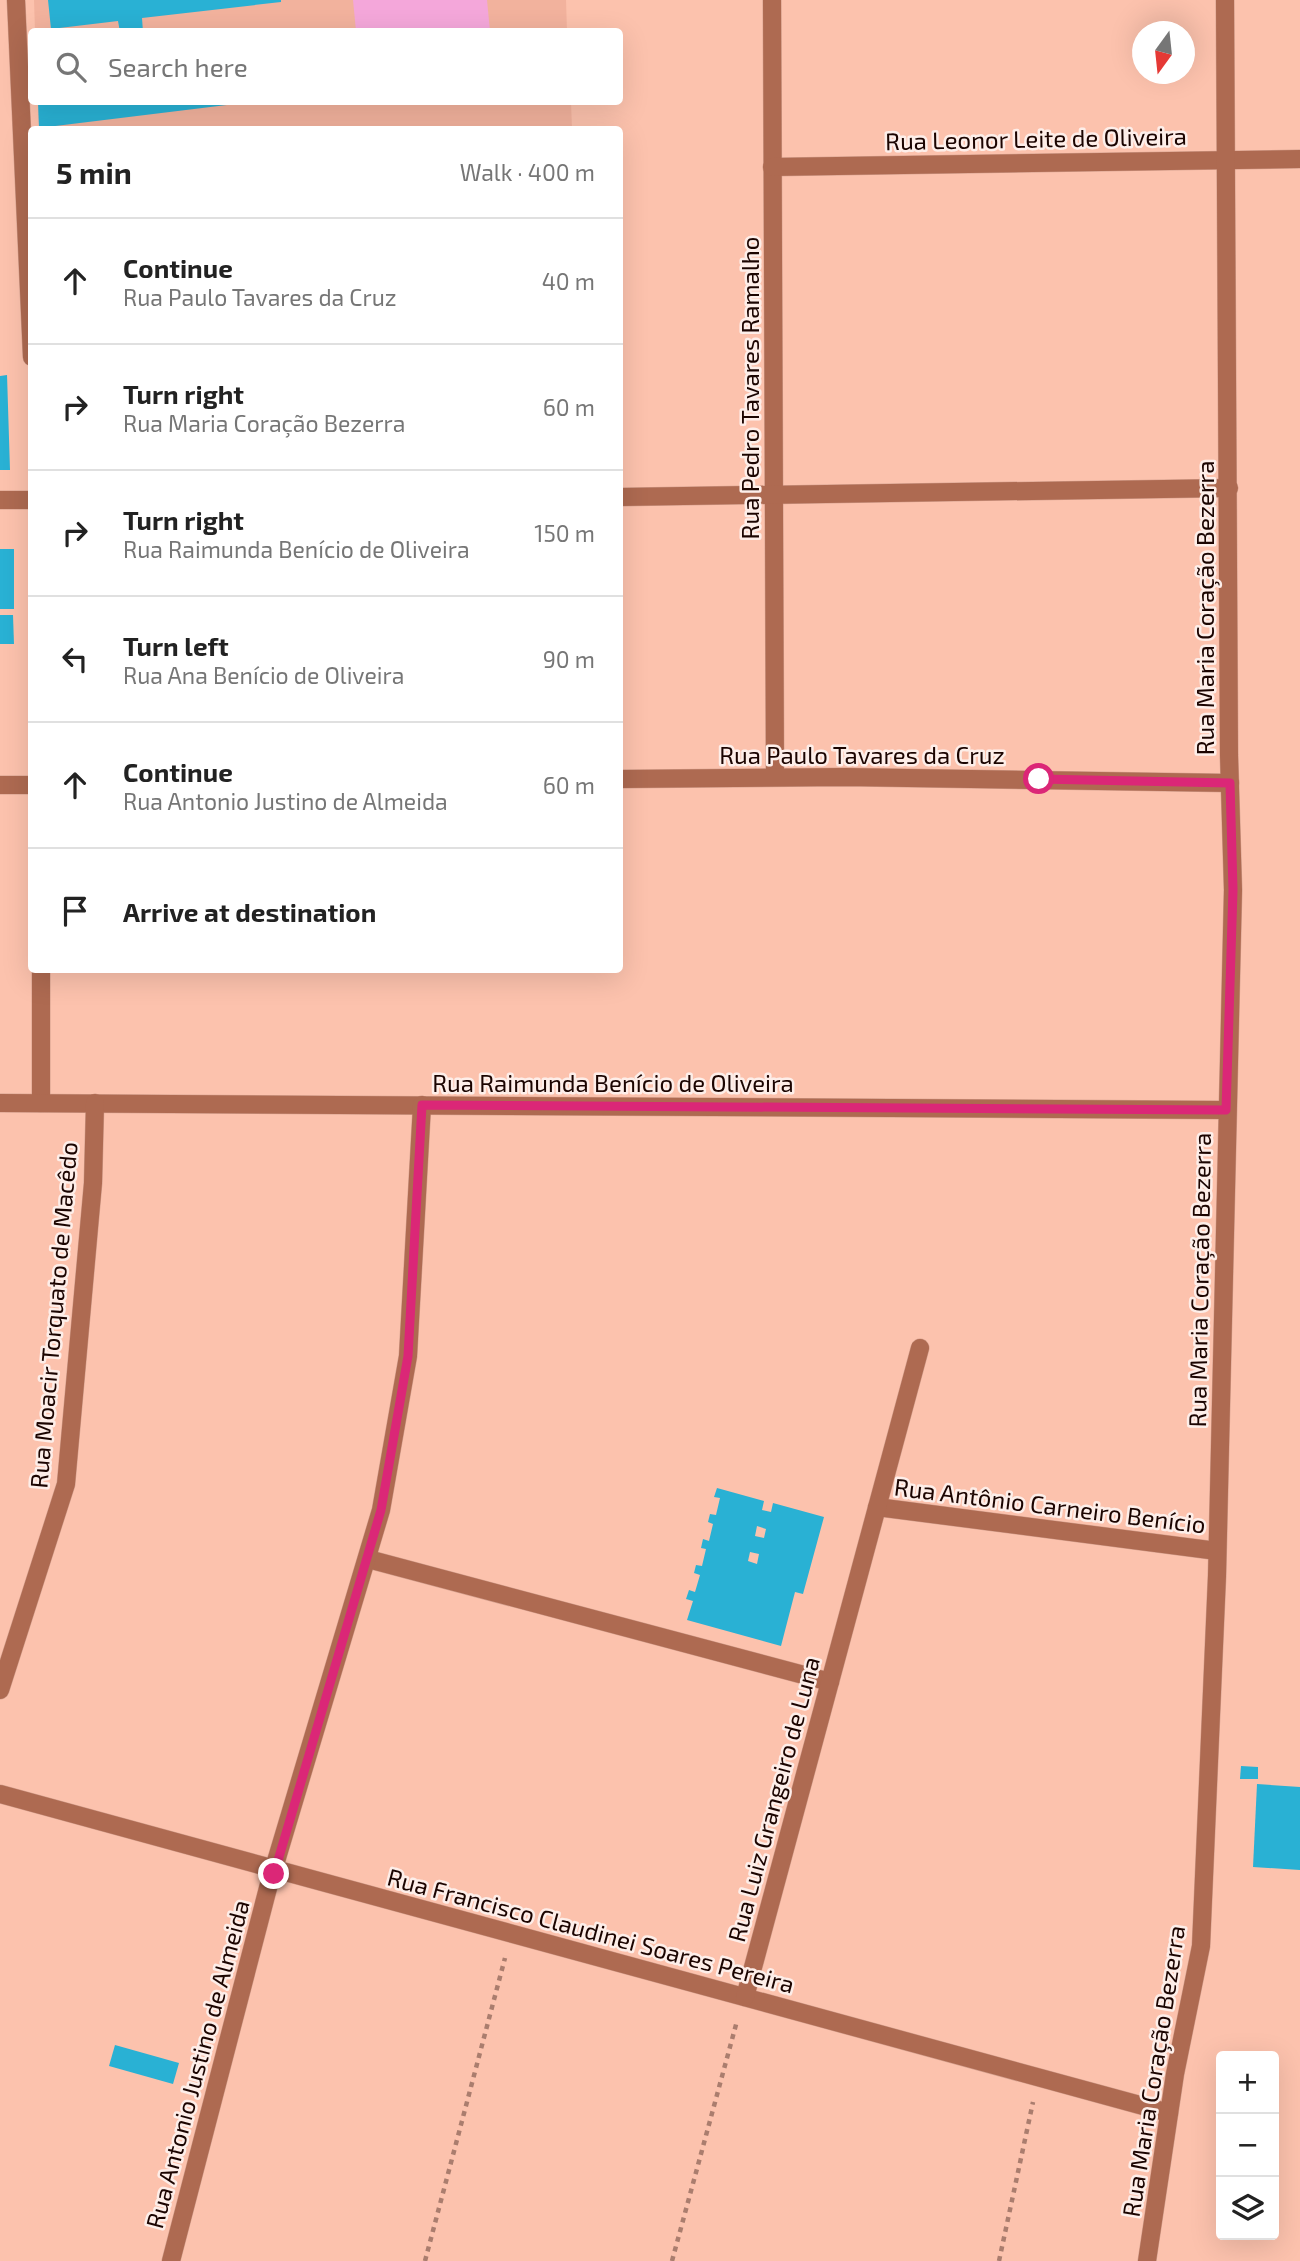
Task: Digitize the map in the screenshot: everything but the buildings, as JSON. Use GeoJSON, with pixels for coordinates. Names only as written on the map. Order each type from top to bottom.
{"type":"FeatureCollection","features":[{"type":"Feature","properties":{"kind":"street"},"geometry":{"type":"LineString","coordinates":[[16,0],[28,268]]}},
{"type":"Feature","properties":{"kind":"street","name":"Rua Pedro Tavares Ramalho"},"geometry":{"type":"LineString","coordinates":[[772,0],[775,777]]}},
{"type":"Feature","properties":{"kind":"street","name":"Rua Maria Coração Bezerra"},"geometry":{"type":"LineString","coordinates":[[1147,2261],[1169,2113],[1201,1946],[1217,1551],[1233,890],[1225,0]]}},
{"type":"Feature","properties":{"kind":"street","name":"Rua Leonor Leite de Oliveira"},"geometry":{"type":"LineString","coordinates":[[772,167],[1300,159]]}},
{"type":"Feature","properties":{"kind":"street"},"geometry":{"type":"LineString","coordinates":[[623,497],[1229,488]]}},
{"type":"Feature","properties":{"kind":"street"},"geometry":{"type":"LineString","coordinates":[[0,500],[28,500]]}},
{"type":"Feature","properties":{"kind":"street","name":"Rua Paulo Tavares da Cruz"},"geometry":{"type":"LineString","coordinates":[[623,779],[775,777],[1230,783]]}},
{"type":"Feature","properties":{"kind":"street"},"geometry":{"type":"LineString","coordinates":[[0,785],[28,785]]}},
{"type":"Feature","properties":{"kind":"street"},"geometry":{"type":"LineString","coordinates":[[41,973],[41,1103]]}},
{"type":"Feature","properties":{"kind":"street","name":"Rua Raimunda Benício de Oliveira"},"geometry":{"type":"LineString","coordinates":[[0,1103],[1226,1110]]}},
{"type":"Feature","properties":{"kind":"street","name":"Rua Moacir Torquato de Macêdo"},"geometry":{"type":"LineString","coordinates":[[0,1690],[66,1484],[93,1183],[95,1103]]}},
{"type":"Feature","properties":{"kind":"street","name":"Rua Antonio Justino de Almeida"},"geometry":{"type":"LineString","coordinates":[[171,2261],[275,1869],[381,1510],[408,1356],[422,1105]]}},
{"type":"Feature","properties":{"kind":"street","name":"Rua Luiz Grangeiro de Luna"},"geometry":{"type":"LineString","coordinates":[[745,1997],[920,1348]]}},
{"type":"Feature","properties":{"kind":"street","name":"Rua Antônio Carneiro Benício"},"geometry":{"type":"LineString","coordinates":[[877,1507],[1217,1551]]}},
{"type":"Feature","properties":{"kind":"street"},"geometry":{"type":"LineString","coordinates":[[368,1559],[830,1682]]}},
{"type":"Feature","properties":{"kind":"street","name":"Rua Francisco Claudinei Soares Pereira"},"geometry":{"type":"LineString","coordinates":[[0,1794],[1169,2113]]}},
{"type":"Feature","properties":{"kind":"path"},"geometry":{"type":"LineString","coordinates":[[425,2261],[512,1934]]}},
{"type":"Feature","properties":{"kind":"path"},"geometry":{"type":"LineString","coordinates":[[672,2261],[745,1997]]}},
{"type":"Feature","properties":{"kind":"path"},"geometry":{"type":"LineString","coordinates":[[999,2261],[1038,2078]]}},
{"type":"Feature","properties":{"kind":"shaded area"},"geometry":{"type":"Polygon","coordinates":[[[34,0],[566,0],[567,28],[35,28],[34,0]]]}},
{"type":"Feature","properties":{"kind":"shaded area"},"geometry":{"type":"Polygon","coordinates":[[[353,0],[487,0],[490,28],[356,28],[353,0]]]}},
{"type":"Feature","properties":{"kind":"shaded area"},"geometry":{"type":"Polygon","coordinates":[[[38,105],[571,105],[572,126],[39,126],[38,105]]]}},
{"type":"Feature","properties":{"kind":"route"},"geometry":{"type":"LineString","coordinates":[[274,1874],[381,1510],[408,1356],[422,1105],[1226,1110],[1233,890],[1230,783],[1039,779]]}}]}
